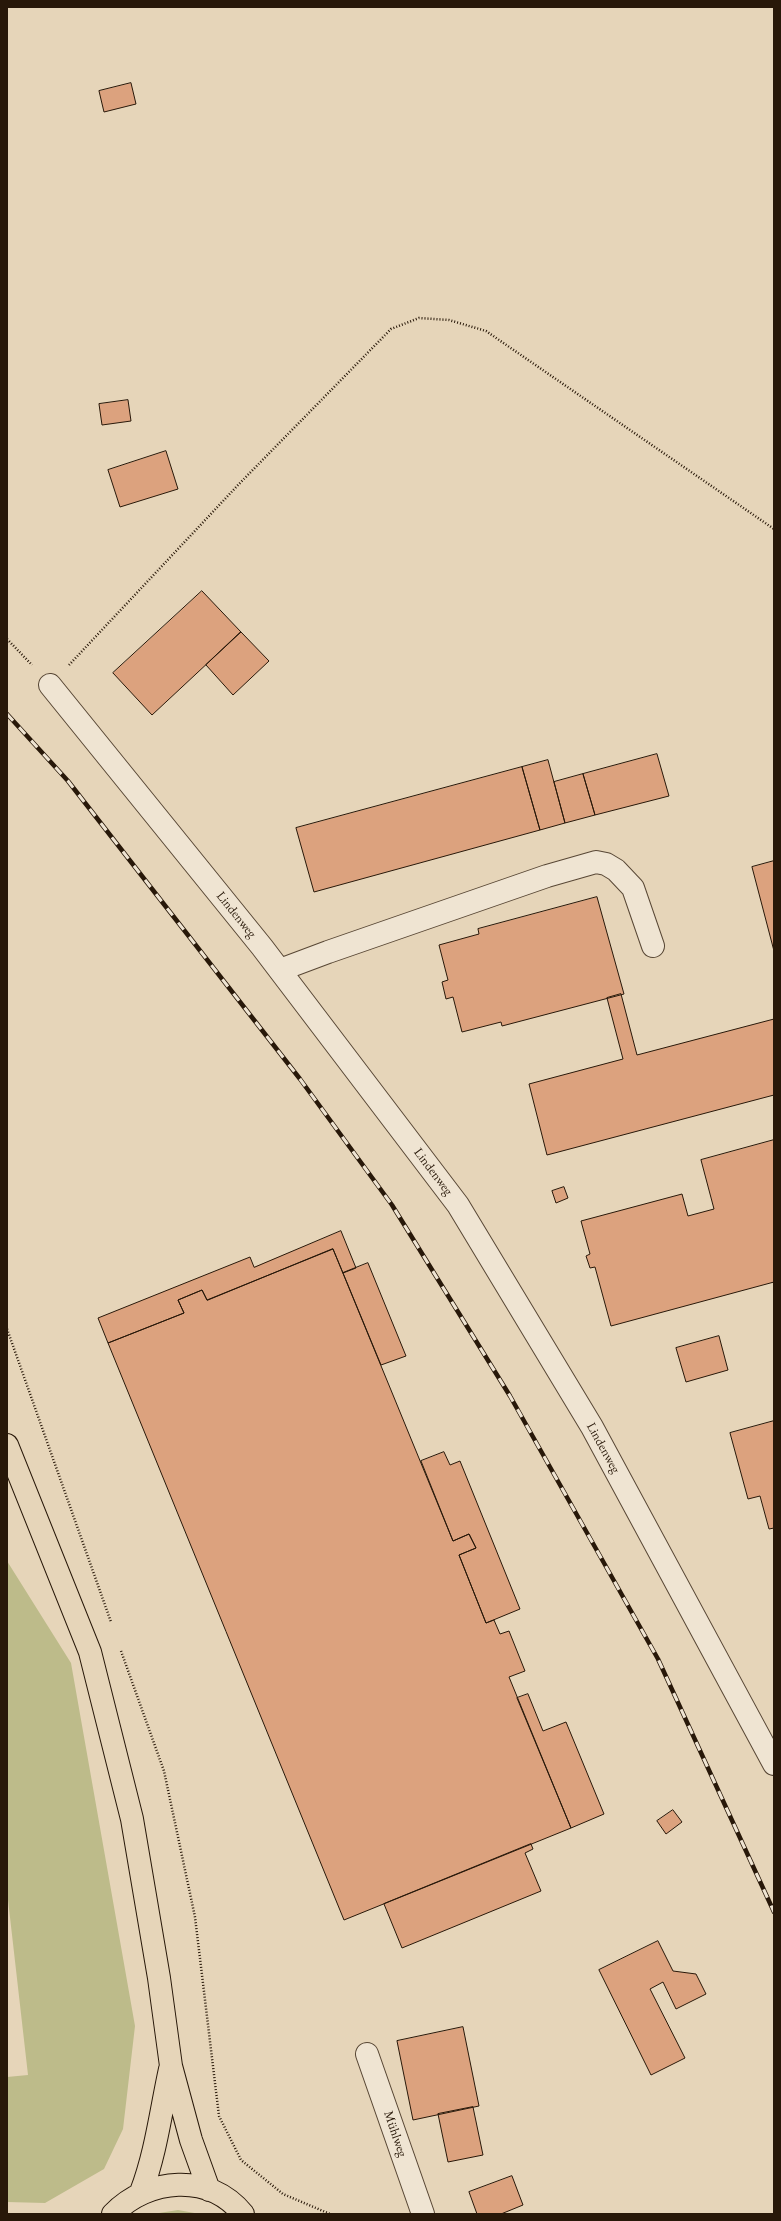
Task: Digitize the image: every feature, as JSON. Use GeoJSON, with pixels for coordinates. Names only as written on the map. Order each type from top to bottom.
{"type":"FeatureCollection","features":[{"type":"Feature","properties":{"kind":"main road"},"geometry":{"type":"LineString","coordinates":[[7,1445],[90,1652],[132,1819],[159,1978],[171,2066],[191,2140],[209,2190]]}},
{"type":"Feature","properties":{"kind":"main road"},"geometry":{"type":"LineString","coordinates":[[141,2192],[151,2165],[156,2132],[171,2066]]}},
{"type":"Feature","properties":{"kind":"main road"},"geometry":{"type":"LineString","coordinates":[[113,2214],[124,2203],[141,2192],[171,2185],[186,2185],[209,2190],[225,2198],[243,2214]]}},
{"type":"Feature","properties":{"kind":"street","name":"Lindenweg"},"geometry":{"type":"LineString","coordinates":[[50,685],[280,970],[458,1206],[592,1427],[774,1764]]}},
{"type":"Feature","properties":{"kind":"street"},"geometry":{"type":"LineString","coordinates":[[280,970],[524,884],[596,862],[606,864],[616,870],[633,888],[653,946]]}},
{"type":"Feature","properties":{"kind":"street","name":"Mühlweg"},"geometry":{"type":"LineString","coordinates":[[366,2054],[423,2214]]}},
{"type":"Feature","properties":{"kind":"path"},"geometry":{"type":"LineString","coordinates":[[7,638],[50,685],[239,484],[391,329],[419,318],[449,320],[486,331],[774,529]]}},
{"type":"Feature","properties":{"kind":"shaded area"},"geometry":{"type":"Polygon","coordinates":[[[7,1561],[71,1663],[135,2026],[123,2129],[104,2169],[45,2203],[7,2202],[7,2077],[28,2075],[7,1891],[7,1561]]]}},
{"type":"Feature","properties":{"kind":"shaded area"},"geometry":{"type":"Polygon","coordinates":[[[178,2210],[200,2214],[157,2214],[178,2210]]]}},
{"type":"Feature","properties":{"kind":"building"},"geometry":{"type":"Polygon","coordinates":[[[131,83],[136,104],[104,112],[99,91],[131,83]]]}},
{"type":"Feature","properties":{"kind":"building"},"geometry":{"type":"Polygon","coordinates":[[[128,400],[131,421],[102,425],[99,404],[128,400]]]}},
{"type":"Feature","properties":{"kind":"building"},"geometry":{"type":"Polygon","coordinates":[[[166,451],[178,489],[120,507],[108,470],[166,451]]]}},
{"type":"Feature","properties":{"kind":"building"},"geometry":{"type":"Polygon","coordinates":[[[202,591],[241,632],[152,715],[113,673],[202,591]]]}},
{"type":"Feature","properties":{"kind":"building"},"geometry":{"type":"Polygon","coordinates":[[[241,632],[269,661],[233,695],[206,665],[241,632]]]}},
{"type":"Feature","properties":{"kind":"building"},"geometry":{"type":"Polygon","coordinates":[[[657,754],[669,796],[595,815],[583,774],[657,754]]]}},
{"type":"Feature","properties":{"kind":"building"},"geometry":{"type":"Polygon","coordinates":[[[548,760],[565,823],[540,830],[522,767],[548,760]]]}},
{"type":"Feature","properties":{"kind":"building"},"geometry":{"type":"Polygon","coordinates":[[[522,767],[540,830],[314,892],[296,828],[522,767]]]}},
{"type":"Feature","properties":{"kind":"building"},"geometry":{"type":"Polygon","coordinates":[[[583,774],[595,815],[565,823],[554,782],[583,774]]]}},
{"type":"Feature","properties":{"kind":"building"},"geometry":{"type":"Polygon","coordinates":[[[774,861],[774,951],[752,867],[774,861]]]}},
{"type":"Feature","properties":{"kind":"building"},"geometry":{"type":"Polygon","coordinates":[[[597,897],[624,994],[502,1026],[501,1022],[462,1032],[453,997],[446,999],[442,982],[448,980],[439,945],[479,934],[478,929],[597,897]]]}},
{"type":"Feature","properties":{"kind":"building"},"geometry":{"type":"Polygon","coordinates":[[[621,994],[637,1055],[774,1019],[774,1095],[547,1155],[529,1084],[623,1059],[607,998],[621,994]]]}},
{"type":"Feature","properties":{"kind":"building"},"geometry":{"type":"Polygon","coordinates":[[[774,1140],[774,1282],[611,1326],[595,1267],[590,1268],[586,1256],[590,1254],[581,1221],[682,1194],[688,1216],[714,1209],[701,1160],[774,1140]]]}},
{"type":"Feature","properties":{"kind":"building"},"geometry":{"type":"Polygon","coordinates":[[[564,1187],[568,1198],[556,1203],[552,1191],[564,1187]]]}},
{"type":"Feature","properties":{"kind":"building"},"geometry":{"type":"Polygon","coordinates":[[[341,1231],[356,1268],[343,1273],[333,1249],[207,1300],[202,1290],[178,1300],[184,1313],[108,1343],[98,1318],[250,1257],[254,1267],[341,1231]]]}},
{"type":"Feature","properties":{"kind":"building"},"geometry":{"type":"Polygon","coordinates":[[[333,1249],[453,1541],[469,1534],[476,1548],[459,1555],[486,1623],[494,1620],[500,1634],[509,1631],[525,1671],[509,1677],[571,1828],[344,1920],[108,1343],[184,1313],[178,1300],[202,1290],[207,1300],[333,1249]]]}},
{"type":"Feature","properties":{"kind":"building"},"geometry":{"type":"Polygon","coordinates":[[[368,1263],[406,1356],[381,1365],[343,1273],[368,1263]]]}},
{"type":"Feature","properties":{"kind":"building"},"geometry":{"type":"Polygon","coordinates":[[[719,1336],[728,1370],[686,1382],[676,1348],[719,1336]]]}},
{"type":"Feature","properties":{"kind":"building"},"geometry":{"type":"Polygon","coordinates":[[[774,1421],[774,1528],[769,1529],[760,1496],[748,1499],[730,1433],[774,1421]]]}},
{"type":"Feature","properties":{"kind":"building"},"geometry":{"type":"Polygon","coordinates":[[[444,1452],[450,1465],[460,1461],[520,1609],[486,1623],[459,1555],[476,1548],[469,1534],[453,1541],[421,1461],[444,1452]]]}},
{"type":"Feature","properties":{"kind":"building"},"geometry":{"type":"Polygon","coordinates":[[[528,1694],[543,1731],[566,1722],[604,1814],[571,1828],[517,1698],[528,1694]]]}},
{"type":"Feature","properties":{"kind":"building"},"geometry":{"type":"Polygon","coordinates":[[[673,1810],[682,1822],[666,1834],[657,1821],[673,1810]]]}},
{"type":"Feature","properties":{"kind":"building"},"geometry":{"type":"Polygon","coordinates":[[[531,1844],[533,1849],[525,1853],[541,1891],[402,1948],[384,1904],[531,1844]]]}},
{"type":"Feature","properties":{"kind":"building"},"geometry":{"type":"Polygon","coordinates":[[[658,1941],[673,1971],[696,1974],[706,1994],[676,2009],[663,1982],[650,1989],[685,2058],[651,2075],[599,1970],[658,1941]]]}},
{"type":"Feature","properties":{"kind":"building"},"geometry":{"type":"Polygon","coordinates":[[[463,2027],[479,2106],[413,2120],[397,2041],[463,2027]]]}},
{"type":"Feature","properties":{"kind":"building"},"geometry":{"type":"Polygon","coordinates":[[[473,2107],[483,2155],[448,2162],[438,2114],[473,2107]]]}},
{"type":"Feature","properties":{"kind":"building"},"geometry":{"type":"Polygon","coordinates":[[[512,2176],[523,2205],[501,2214],[477,2214],[469,2192],[512,2176]]]}},
{"type":"Feature","properties":{"kind":"railway"},"geometry":{"type":"LineString","coordinates":[[7,714],[68,781],[300,1079],[392,1205],[510,1396],[658,1659],[774,1912]]}}]}
